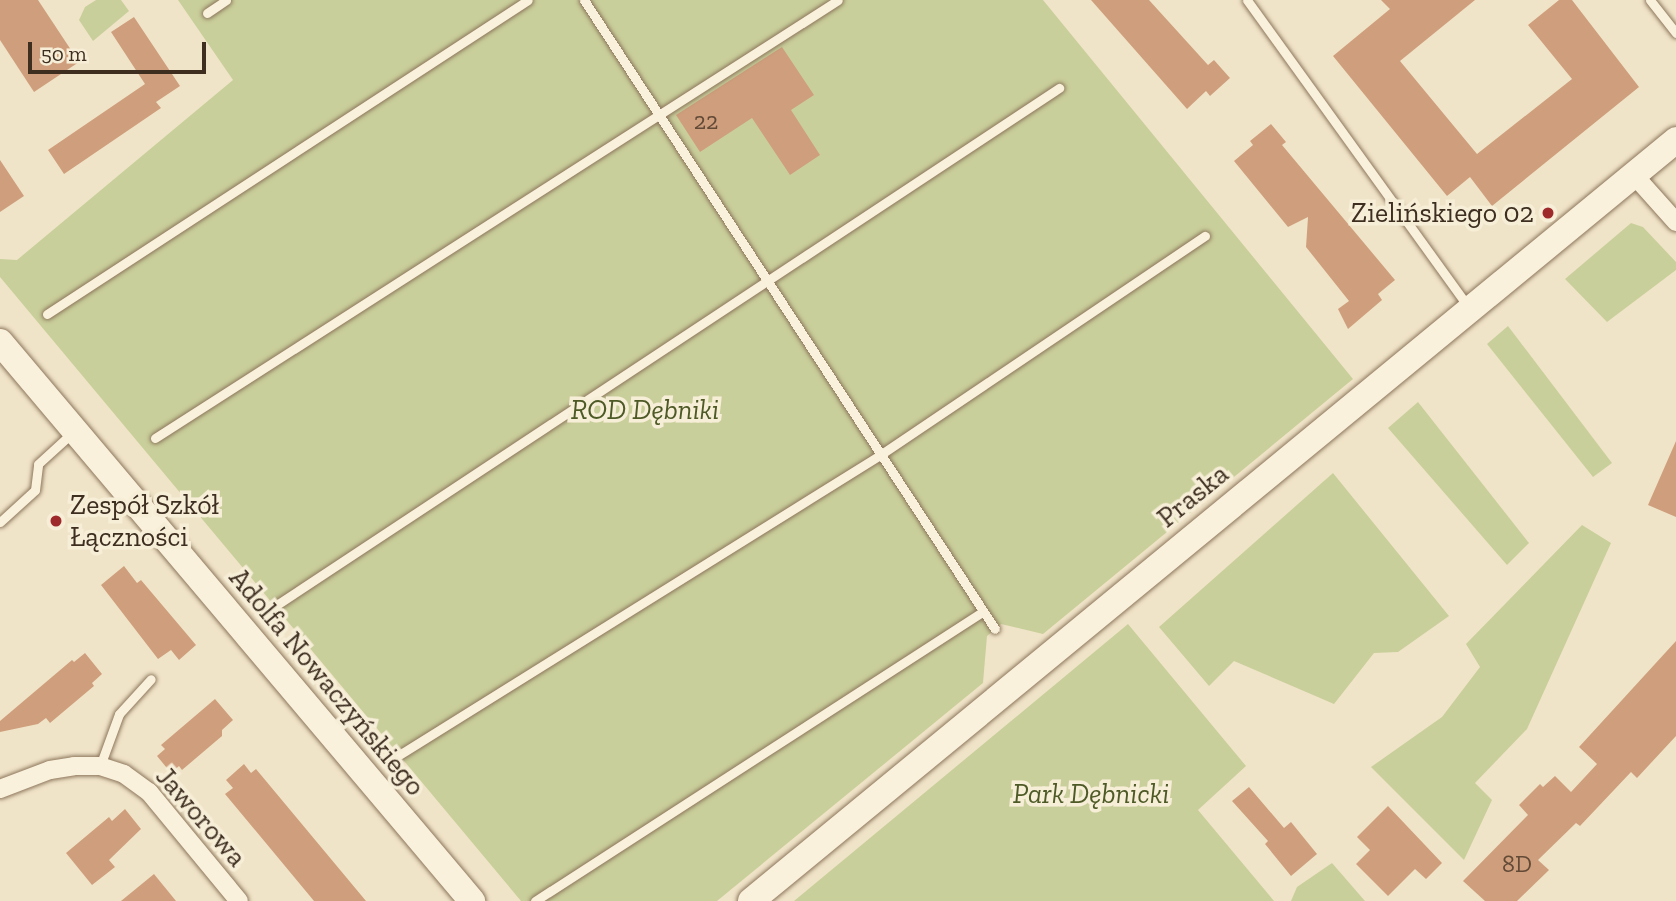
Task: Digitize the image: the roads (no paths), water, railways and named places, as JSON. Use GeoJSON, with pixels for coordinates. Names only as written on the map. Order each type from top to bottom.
{"type":"FeatureCollection","features":[{"type":"Feature","properties":{"kind":"street","name":"Praska"},"geometry":{"type":"LineString","coordinates":[[751,901],[1676,140]]}},
{"type":"Feature","properties":{"kind":"street"},"geometry":{"type":"LineString","coordinates":[[1634,174],[1676,222]]}},
{"type":"Feature","properties":{"kind":"street","name":"Adolfa Nowaczyńskiego"},"geometry":{"type":"LineString","coordinates":[[0,342],[472,901]]}},
{"type":"Feature","properties":{"kind":"street","name":"Jaworowa"},"geometry":{"type":"LineString","coordinates":[[0,789],[50,770],[100,766],[124,774],[141,785],[239,901]]}},
{"type":"Feature","properties":{"kind":"lane"},"geometry":{"type":"LineString","coordinates":[[207,13],[226,0]]}},
{"type":"Feature","properties":{"kind":"lane"},"geometry":{"type":"LineString","coordinates":[[47,314],[528,0]]}},
{"type":"Feature","properties":{"kind":"lane"},"geometry":{"type":"LineString","coordinates":[[584,0],[995,629]]}},
{"type":"Feature","properties":{"kind":"lane"},"geometry":{"type":"LineString","coordinates":[[155,438],[838,0]]}},
{"type":"Feature","properties":{"kind":"lane"},"geometry":{"type":"LineString","coordinates":[[1247,0],[1470,309]]}},
{"type":"Feature","properties":{"kind":"lane"},"geometry":{"type":"LineString","coordinates":[[1650,0],[1676,33]]}},
{"type":"Feature","properties":{"kind":"lane"},"geometry":{"type":"LineString","coordinates":[[275,606],[1059,88]]}},
{"type":"Feature","properties":{"kind":"lane"},"geometry":{"type":"LineString","coordinates":[[399,755],[880,455],[1205,236]]}},
{"type":"Feature","properties":{"kind":"lane"},"geometry":{"type":"LineString","coordinates":[[0,522],[35,490],[38,464],[74,431]]}},
{"type":"Feature","properties":{"kind":"lane"},"geometry":{"type":"LineString","coordinates":[[535,901],[982,612]]}},
{"type":"Feature","properties":{"kind":"lane"},"geometry":{"type":"LineString","coordinates":[[100,766],[119,714],[151,679]]}},
{"type":"Feature","properties":{"kind":"place","name":"Zielińskiego 02"},"geometry":{"type":"Point","coordinates":[1548,213]}},
{"type":"Feature","properties":{"kind":"place","name":"Zespół Szkół Łączności"},"geometry":{"type":"Point","coordinates":[56,521]}},
{"type":"Feature","properties":{"kind":"park label","name":"ROD Dębniki"},"geometry":{"type":"Point","coordinates":[645,410]}},
{"type":"Feature","properties":{"kind":"park label","name":"Park Dębnicki"},"geometry":{"type":"Point","coordinates":[1091,794]}}]}
